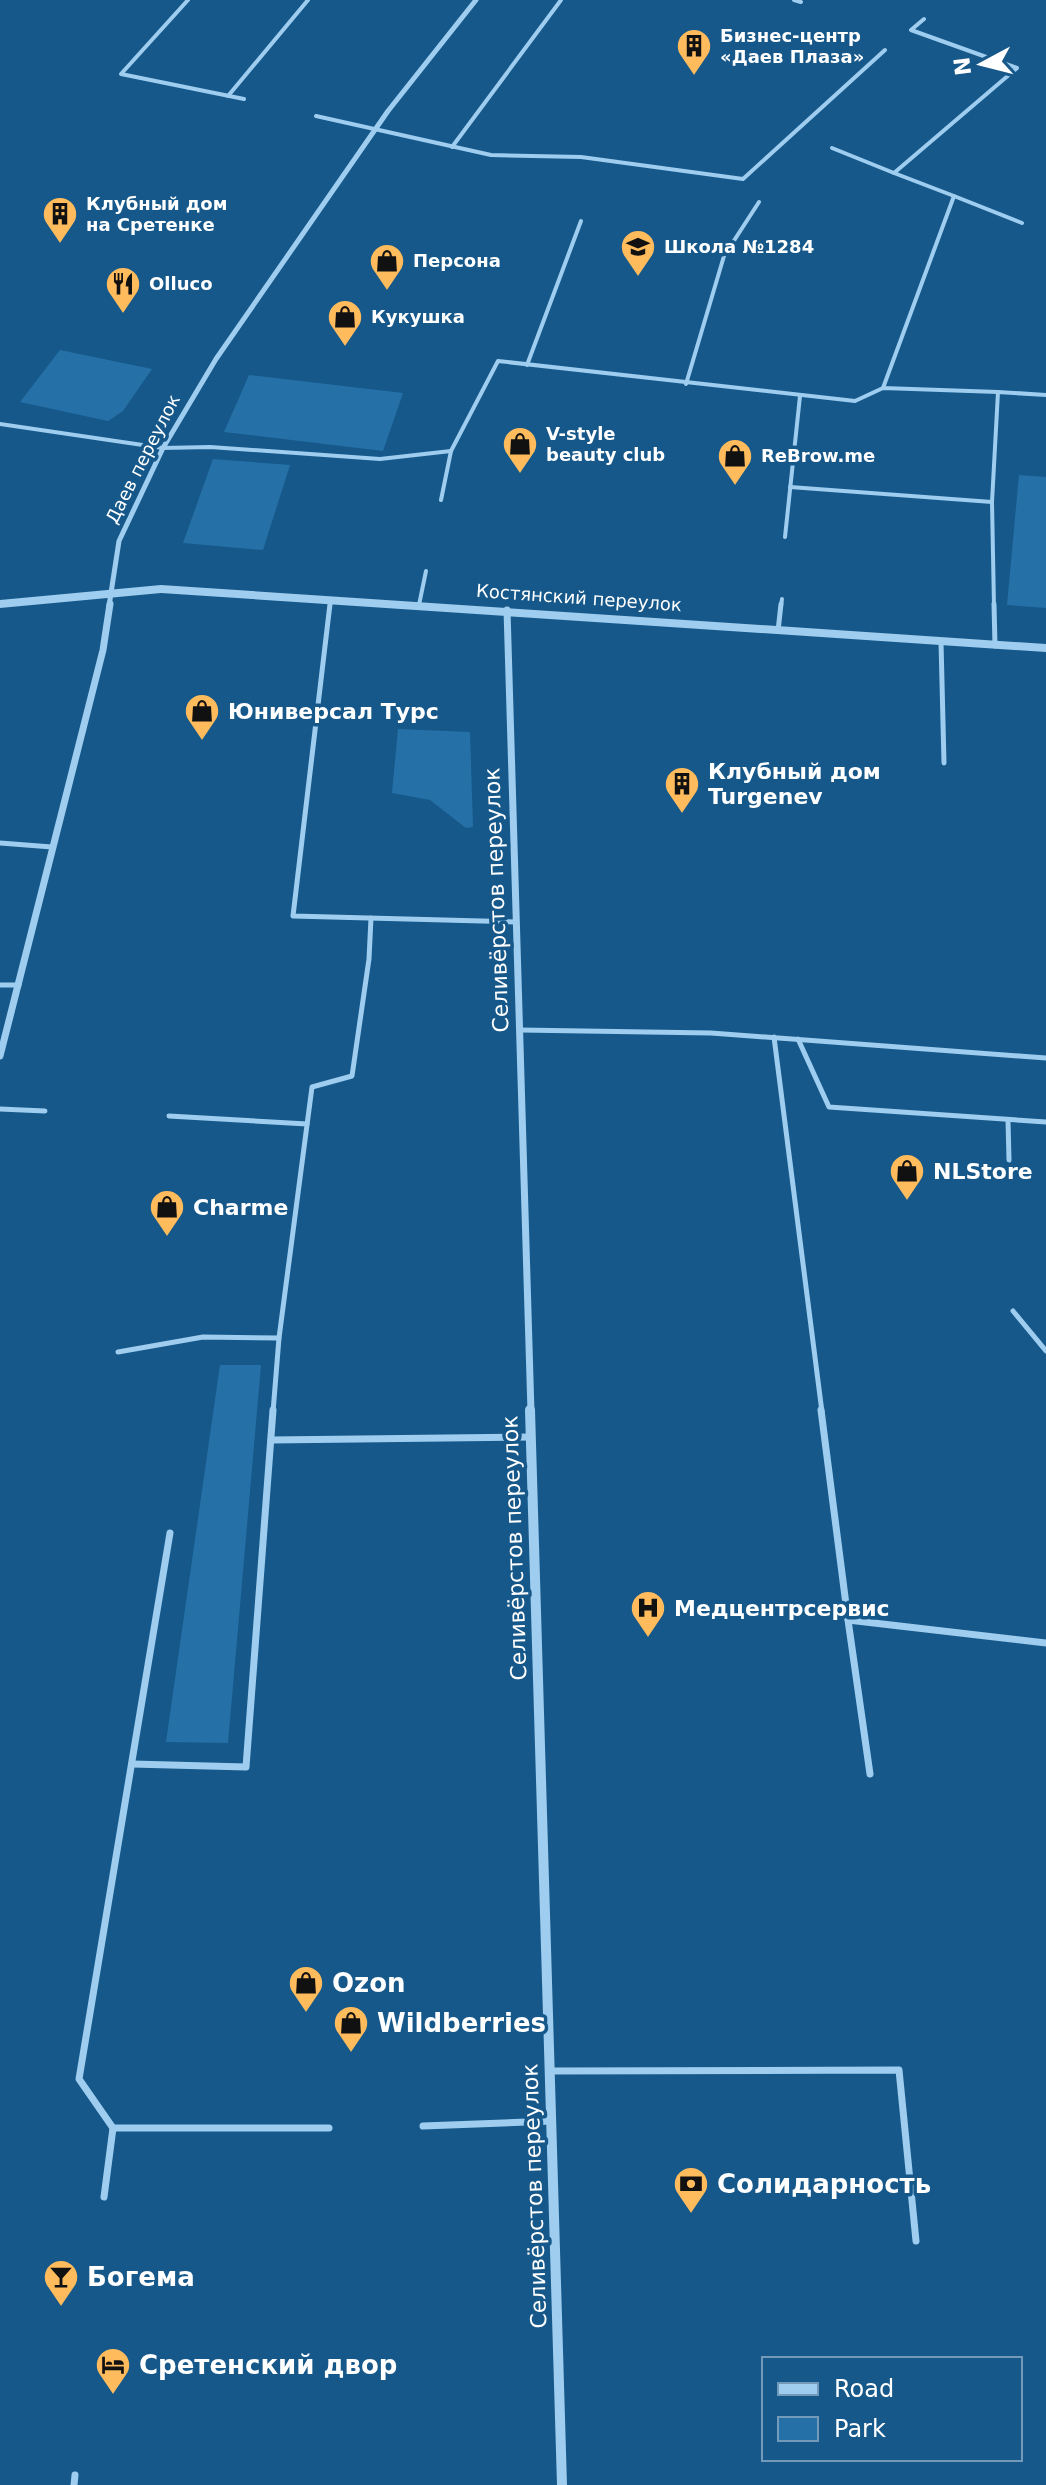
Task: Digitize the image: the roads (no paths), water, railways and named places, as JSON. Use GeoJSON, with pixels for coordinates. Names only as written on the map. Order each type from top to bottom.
{"type":"FeatureCollection","features":[{"type":"Feature","properties":{"kind":"street","name":"Даев переулок"},"geometry":{"type":"LineString","coordinates":[[0,1056],[103,650],[119,541],[163,448],[216,359],[375,129],[476,0]]}},
{"type":"Feature","properties":{"kind":"street","name":"Костянский переулок"},"geometry":{"type":"LineString","coordinates":[[0,604],[161,589],[1046,648]]}},
{"type":"Feature","properties":{"kind":"street","name":"Селивёрстов переулок"},"geometry":{"type":"LineString","coordinates":[[507,610],[562,2485]]}},
{"type":"Feature","properties":{"kind":"lane"},"geometry":{"type":"LineString","coordinates":[[188,0],[121,74],[244,99]]}},
{"type":"Feature","properties":{"kind":"lane"},"geometry":{"type":"LineString","coordinates":[[228,96],[308,0]]}},
{"type":"Feature","properties":{"kind":"lane"},"geometry":{"type":"LineString","coordinates":[[452,147],[561,0]]}},
{"type":"Feature","properties":{"kind":"lane"},"geometry":{"type":"LineString","coordinates":[[794,0],[801,2]]}},
{"type":"Feature","properties":{"kind":"lane"},"geometry":{"type":"LineString","coordinates":[[894,173],[1017,68],[911,30],[924,19]]}},
{"type":"Feature","properties":{"kind":"lane"},"geometry":{"type":"LineString","coordinates":[[316,116],[491,155],[581,157],[743,179],[885,50]]}},
{"type":"Feature","properties":{"kind":"lane"},"geometry":{"type":"LineString","coordinates":[[832,148],[1022,223]]}},
{"type":"Feature","properties":{"kind":"lane"},"geometry":{"type":"LineString","coordinates":[[883,388],[954,196]]}},
{"type":"Feature","properties":{"kind":"lane"},"geometry":{"type":"LineString","coordinates":[[686,384],[724,256],[759,202]]}},
{"type":"Feature","properties":{"kind":"lane"},"geometry":{"type":"LineString","coordinates":[[527,365],[581,221]]}},
{"type":"Feature","properties":{"kind":"lane"},"geometry":{"type":"LineString","coordinates":[[441,500],[451,451],[498,361],[855,401],[883,388],[1046,395]]}},
{"type":"Feature","properties":{"kind":"lane"},"geometry":{"type":"LineString","coordinates":[[995,646],[992,502],[998,392]]}},
{"type":"Feature","properties":{"kind":"lane"},"geometry":{"type":"LineString","coordinates":[[785,537],[800,396]]}},
{"type":"Feature","properties":{"kind":"lane"},"geometry":{"type":"LineString","coordinates":[[0,424],[163,448],[210,447],[380,459],[451,451]]}},
{"type":"Feature","properties":{"kind":"lane"},"geometry":{"type":"LineString","coordinates":[[790,487],[992,502]]}},
{"type":"Feature","properties":{"kind":"lane"},"geometry":{"type":"LineString","coordinates":[[419,605],[426,571]]}},
{"type":"Feature","properties":{"kind":"lane"},"geometry":{"type":"LineString","coordinates":[[331,599],[293,916],[516,922]]}},
{"type":"Feature","properties":{"kind":"lane"},"geometry":{"type":"LineString","coordinates":[[778,631],[782,599]]}},
{"type":"Feature","properties":{"kind":"lane"},"geometry":{"type":"LineString","coordinates":[[941,642],[944,763]]}},
{"type":"Feature","properties":{"kind":"lane"},"geometry":{"type":"LineString","coordinates":[[0,843],[52,847]]}},
{"type":"Feature","properties":{"kind":"lane"},"geometry":{"type":"LineString","coordinates":[[132,1764],[246,1767],[279,1338],[312,1087],[352,1076],[369,959],[371,918]]}},
{"type":"Feature","properties":{"kind":"lane"},"geometry":{"type":"LineString","coordinates":[[0,985],[19,985]]}},
{"type":"Feature","properties":{"kind":"lane"},"geometry":{"type":"LineString","coordinates":[[520,1030],[711,1033],[1046,1058]]}},
{"type":"Feature","properties":{"kind":"lane"},"geometry":{"type":"LineString","coordinates":[[774,1037],[870,1774]]}},
{"type":"Feature","properties":{"kind":"lane"},"geometry":{"type":"LineString","coordinates":[[798,1039],[829,1107],[1046,1122]]}},
{"type":"Feature","properties":{"kind":"lane"},"geometry":{"type":"LineString","coordinates":[[0,1109],[45,1111]]}},
{"type":"Feature","properties":{"kind":"lane"},"geometry":{"type":"LineString","coordinates":[[169,1116],[307,1124]]}},
{"type":"Feature","properties":{"kind":"lane"},"geometry":{"type":"LineString","coordinates":[[1008,1120],[1009,1160]]}},
{"type":"Feature","properties":{"kind":"lane"},"geometry":{"type":"LineString","coordinates":[[1013,1311],[1046,1351]]}},
{"type":"Feature","properties":{"kind":"lane"},"geometry":{"type":"LineString","coordinates":[[118,1352],[203,1337],[279,1338]]}},
{"type":"Feature","properties":{"kind":"lane"},"geometry":{"type":"LineString","coordinates":[[271,1440],[531,1437]]}},
{"type":"Feature","properties":{"kind":"lane"},"geometry":{"type":"LineString","coordinates":[[104,2197],[113,2128],[79,2079],[170,1533]]}},
{"type":"Feature","properties":{"kind":"lane"},"geometry":{"type":"LineString","coordinates":[[848,1620],[1046,1643]]}},
{"type":"Feature","properties":{"kind":"lane"},"geometry":{"type":"LineString","coordinates":[[550,2071],[899,2070],[916,2241]]}},
{"type":"Feature","properties":{"kind":"lane"},"geometry":{"type":"LineString","coordinates":[[423,2126],[552,2121]]}},
{"type":"Feature","properties":{"kind":"lane"},"geometry":{"type":"LineString","coordinates":[[113,2128],[329,2128]]}},
{"type":"Feature","properties":{"kind":"place","name":"Бизнес-центр «Даев Плаза»"},"geometry":{"type":"Point","coordinates":[694,77]}},
{"type":"Feature","properties":{"kind":"place","name":"Клубный дом на Сретенке"},"geometry":{"type":"Point","coordinates":[60,245]}},
{"type":"Feature","properties":{"kind":"place","name":"Школа №1284"},"geometry":{"type":"Point","coordinates":[638,278]}},
{"type":"Feature","properties":{"kind":"place","name":"Персона"},"geometry":{"type":"Point","coordinates":[387,292]}},
{"type":"Feature","properties":{"kind":"place","name":"Olluco"},"geometry":{"type":"Point","coordinates":[123,315]}},
{"type":"Feature","properties":{"kind":"place","name":"Кукушка"},"geometry":{"type":"Point","coordinates":[345,348]}},
{"type":"Feature","properties":{"kind":"place","name":"V-style beauty club"},"geometry":{"type":"Point","coordinates":[520,475]}},
{"type":"Feature","properties":{"kind":"place","name":"ReBrow.me"},"geometry":{"type":"Point","coordinates":[735,487]}},
{"type":"Feature","properties":{"kind":"place","name":"Юниверсал Турс"},"geometry":{"type":"Point","coordinates":[202,742]}},
{"type":"Feature","properties":{"kind":"place","name":"Клубный дом Turgenev"},"geometry":{"type":"Point","coordinates":[682,815]}},
{"type":"Feature","properties":{"kind":"place","name":"NLStore"},"geometry":{"type":"Point","coordinates":[907,1202]}},
{"type":"Feature","properties":{"kind":"place","name":"Charme"},"geometry":{"type":"Point","coordinates":[167,1238]}},
{"type":"Feature","properties":{"kind":"place","name":"Медцентрсервис"},"geometry":{"type":"Point","coordinates":[648,1639]}},
{"type":"Feature","properties":{"kind":"place","name":"Ozon"},"geometry":{"type":"Point","coordinates":[306,2014]}},
{"type":"Feature","properties":{"kind":"place","name":"Wildberries"},"geometry":{"type":"Point","coordinates":[351,2054]}},
{"type":"Feature","properties":{"kind":"place","name":"Солидарность"},"geometry":{"type":"Point","coordinates":[691,2215]}},
{"type":"Feature","properties":{"kind":"place","name":"Богема"},"geometry":{"type":"Point","coordinates":[61,2308]}},
{"type":"Feature","properties":{"kind":"place","name":"Сретенский двор"},"geometry":{"type":"Point","coordinates":[113,2396]}}]}
